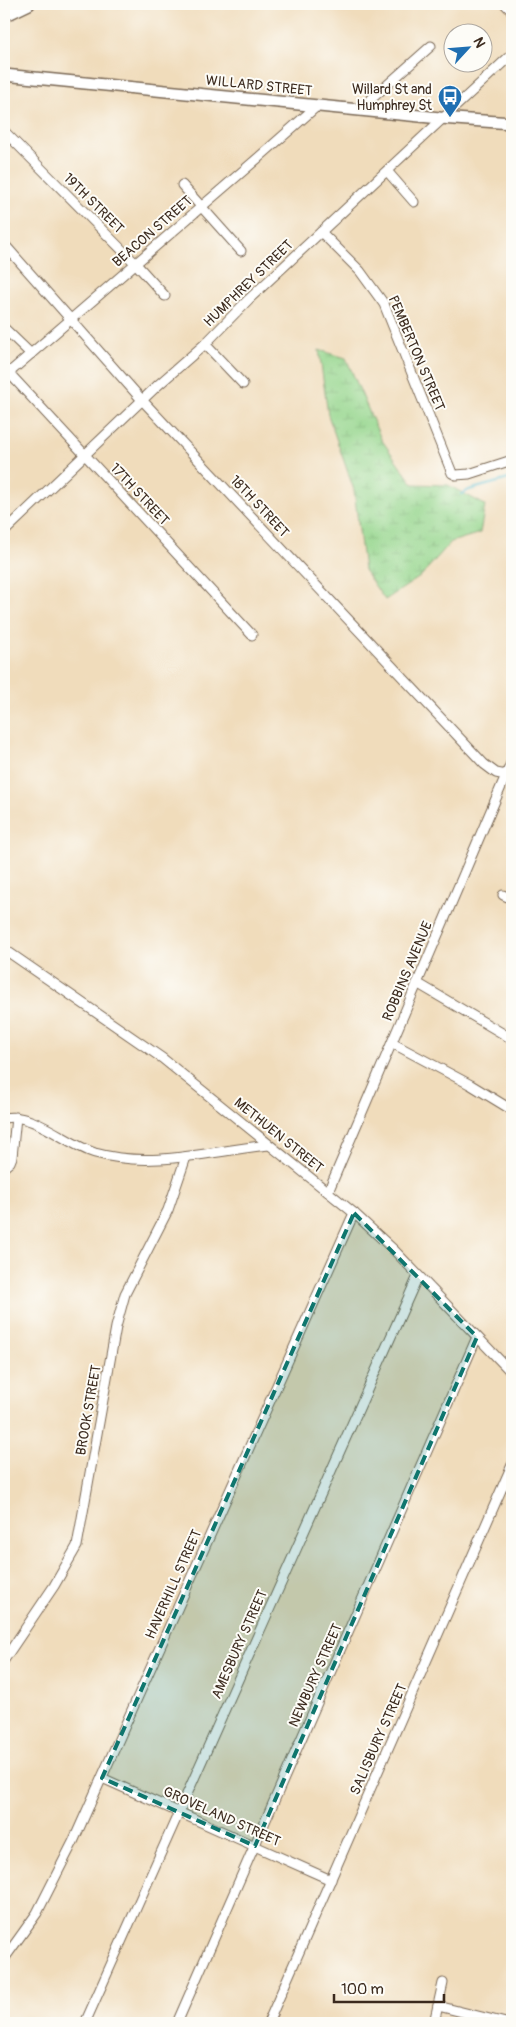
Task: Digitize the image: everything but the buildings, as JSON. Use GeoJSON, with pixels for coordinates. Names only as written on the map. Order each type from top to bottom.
{"type":"FeatureCollection","features":[{"type":"Feature","properties":{"kind":"main road"},"geometry":{"type":"LineString","coordinates":[[4,16],[29,4]]}},
{"type":"Feature","properties":{"kind":"main road","name":"WILLARD STREET"},"geometry":{"type":"LineString","coordinates":[[4,75],[512,123]]}},
{"type":"Feature","properties":{"kind":"street"},"geometry":{"type":"LineString","coordinates":[[505,4],[512,11]]}},
{"type":"Feature","properties":{"kind":"street"},"geometry":{"type":"LineString","coordinates":[[359,110],[431,46]]}},
{"type":"Feature","properties":{"kind":"street","name":"HUMPHREY STREET"},"geometry":{"type":"LineString","coordinates":[[4,532],[142,400],[205,344],[249,299],[512,54]]}},
{"type":"Feature","properties":{"kind":"street","name":"BEACON STREET"},"geometry":{"type":"LineString","coordinates":[[6,375],[317,106]]}},
{"type":"Feature","properties":{"kind":"street","name":"19TH STREET"},"geometry":{"type":"LineString","coordinates":[[4,131],[136,264],[165,296]]}},
{"type":"Feature","properties":{"kind":"street"},"geometry":{"type":"LineString","coordinates":[[386,171],[414,202]]}},
{"type":"Feature","properties":{"kind":"street"},"geometry":{"type":"LineString","coordinates":[[182,185],[241,251]]}},
{"type":"Feature","properties":{"kind":"street","name":"PEMBERTON STREET"},"geometry":{"type":"LineString","coordinates":[[321,232],[360,271],[384,304],[452,473],[456,475],[469,474],[512,460]]}},
{"type":"Feature","properties":{"kind":"street","name":"18TH STREET"},"geometry":{"type":"LineString","coordinates":[[4,244],[142,400],[484,764],[496,773],[506,775]]}},
{"type":"Feature","properties":{"kind":"street"},"geometry":{"type":"LineString","coordinates":[[4,328],[30,354]]}},
{"type":"Feature","properties":{"kind":"street"},"geometry":{"type":"LineString","coordinates":[[205,344],[243,384]]}},
{"type":"Feature","properties":{"kind":"street","name":"17TH STREET"},"geometry":{"type":"LineString","coordinates":[[6,375],[85,455],[252,634]]}},
{"type":"Feature","properties":{"kind":"street","name":"ROBBINS AVENUE"},"geometry":{"type":"LineString","coordinates":[[328,1192],[512,760]]}},
{"type":"Feature","properties":{"kind":"street"},"geometry":{"type":"LineString","coordinates":[[503,895],[512,899]]}},
{"type":"Feature","properties":{"kind":"street","name":"METHUEN STREET"},"geometry":{"type":"LineString","coordinates":[[4,949],[162,1058],[354,1213],[512,1373]]}},
{"type":"Feature","properties":{"kind":"street"},"geometry":{"type":"LineString","coordinates":[[417,983],[512,1039]]}},
{"type":"Feature","properties":{"kind":"street"},"geometry":{"type":"LineString","coordinates":[[392,1043],[471,1085],[512,1110]]}},
{"type":"Feature","properties":{"kind":"street"},"geometry":{"type":"LineString","coordinates":[[4,1118],[16,1117],[30,1120],[75,1144],[97,1153],[134,1159],[186,1157],[269,1145]]}},
{"type":"Feature","properties":{"kind":"street"},"geometry":{"type":"LineString","coordinates":[[7,1163],[14,1149],[16,1117]]}},
{"type":"Feature","properties":{"kind":"street","name":"BROOK STREET"},"geometry":{"type":"LineString","coordinates":[[4,1660],[54,1586],[77,1546],[122,1304],[136,1271],[168,1210],[186,1157]]}},
{"type":"Feature","properties":{"kind":"street","name":"HAVERHILL STREET"},"geometry":{"type":"LineString","coordinates":[[4,1959],[36,1913],[55,1881],[354,1213]]}},
{"type":"Feature","properties":{"kind":"street","name":"AMESBURY STREET"},"geometry":{"type":"LineString","coordinates":[[85,2023],[418,1276]]}},
{"type":"Feature","properties":{"kind":"street","name":"NEWBURY STREET"},"geometry":{"type":"LineString","coordinates":[[177,2023],[477,1337]]}},
{"type":"Feature","properties":{"kind":"street","name":"SALISBURY STREET"},"geometry":{"type":"LineString","coordinates":[[268,2023],[512,1465]]}},
{"type":"Feature","properties":{"kind":"street","name":"GROVELAND STREET"},"geometry":{"type":"LineString","coordinates":[[102,1778],[331,1880]]}},
{"type":"Feature","properties":{"kind":"street"},"geometry":{"type":"LineString","coordinates":[[434,2023],[444,1983]]}},
{"type":"Feature","properties":{"kind":"street"},"geometry":{"type":"LineString","coordinates":[[438,2006],[506,2023]]}},
{"type":"Feature","properties":{"kind":"highlighted area"},"geometry":{"type":"Polygon","coordinates":[[[354,1213],[477,1337],[255,1846],[102,1778],[354,1213]]]}},
{"type":"Feature","properties":{"kind":"green space"},"geometry":{"type":"Polygon","coordinates":[[[319,350],[346,358],[381,439],[413,484],[448,485],[485,505],[480,533],[451,542],[420,577],[385,600],[364,570],[354,490],[328,415],[319,350]]]}},
{"type":"Feature","properties":{"kind":"waterway"},"geometry":{"type":"LineString","coordinates":[[462,494],[469,490],[512,478]]}},
{"type":"Feature","properties":{"kind":"place","name":"Willard St and Humphrey St"},"geometry":{"type":"Point","coordinates":[450,118]}}]}
